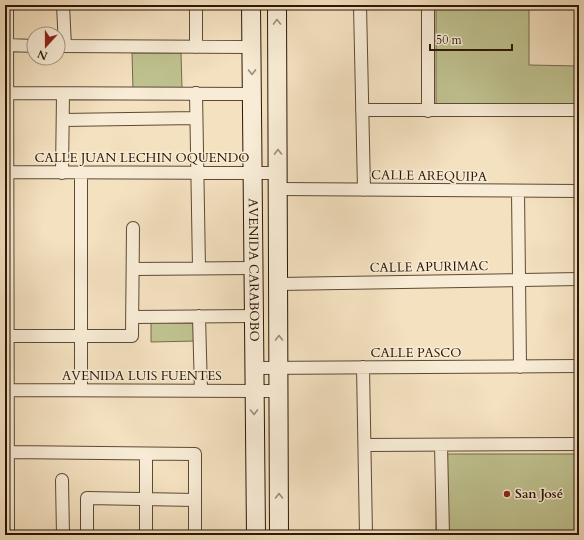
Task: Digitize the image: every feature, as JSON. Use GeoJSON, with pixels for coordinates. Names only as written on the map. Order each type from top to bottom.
{"type":"FeatureCollection","features":[{"type":"Feature","properties":{"kind":"street"},"geometry":{"type":"LineString","coordinates":[[62,26],[63,5]]}},
{"type":"Feature","properties":{"kind":"street"},"geometry":{"type":"LineString","coordinates":[[196,5],[196,47]]}},
{"type":"Feature","properties":{"kind":"street","name":"AVENIDA CARABOBO"},"geometry":{"type":"LineString","coordinates":[[251,5],[256,535]]}},
{"type":"Feature","properties":{"kind":"street","name":"AVENIDA CARABOBO"},"geometry":{"type":"LineString","coordinates":[[277,5],[279,181],[279,535]]}},
{"type":"Feature","properties":{"kind":"street"},"geometry":{"type":"LineString","coordinates":[[360,5],[364,190]]}},
{"type":"Feature","properties":{"kind":"street"},"geometry":{"type":"LineString","coordinates":[[428,5],[428,111]]}},
{"type":"Feature","properties":{"kind":"street"},"geometry":{"type":"LineString","coordinates":[[6,7],[6,60],[8,93],[6,128],[6,390],[8,535]]}},
{"type":"Feature","properties":{"kind":"street"},"geometry":{"type":"LineString","coordinates":[[7,45],[26,46]]}},
{"type":"Feature","properties":{"kind":"street"},"geometry":{"type":"LineString","coordinates":[[66,46],[251,47]]}},
{"type":"Feature","properties":{"kind":"street"},"geometry":{"type":"LineString","coordinates":[[8,93],[252,94]]}},
{"type":"Feature","properties":{"kind":"street"},"geometry":{"type":"LineString","coordinates":[[196,93],[199,268]]}},
{"type":"Feature","properties":{"kind":"street"},"geometry":{"type":"LineString","coordinates":[[62,173],[63,94]]}},
{"type":"Feature","properties":{"kind":"street"},"geometry":{"type":"LineString","coordinates":[[362,110],[579,110]]}},
{"type":"Feature","properties":{"kind":"street"},"geometry":{"type":"LineString","coordinates":[[63,120],[196,118]]}},
{"type":"Feature","properties":{"kind":"street","name":"CALLE JUAN LECHIN OQUENDO"},"geometry":{"type":"LineString","coordinates":[[6,172],[253,173],[279,181]]}},
{"type":"Feature","properties":{"kind":"street"},"geometry":{"type":"LineString","coordinates":[[81,172],[81,390]]}},
{"type":"Feature","properties":{"kind":"street","name":"CALLE AREQUIPA"},"geometry":{"type":"LineString","coordinates":[[279,181],[364,190],[579,191]]}},
{"type":"Feature","properties":{"kind":"street"},"geometry":{"type":"LineString","coordinates":[[518,191],[520,367]]}},
{"type":"Feature","properties":{"kind":"street"},"geometry":{"type":"LineString","coordinates":[[7,336],[132,336],[133,228]]}},
{"type":"Feature","properties":{"kind":"street"},"geometry":{"type":"LineString","coordinates":[[133,268],[253,268]]}},
{"type":"Feature","properties":{"kind":"street","name":"CALLE APURIMAC"},"geometry":{"type":"LineString","coordinates":[[279,284],[579,279]]}},
{"type":"Feature","properties":{"kind":"street"},"geometry":{"type":"LineString","coordinates":[[199,316],[201,391]]}},
{"type":"Feature","properties":{"kind":"street"},"geometry":{"type":"LineString","coordinates":[[133,317],[254,316]]}},
{"type":"Feature","properties":{"kind":"street","name":"CALLE PASCO"},"geometry":{"type":"LineString","coordinates":[[254,368],[579,366]]}},
{"type":"Feature","properties":{"kind":"street"},"geometry":{"type":"LineString","coordinates":[[363,367],[366,535]]}},
{"type":"Feature","properties":{"kind":"street","name":"AVENIDA LUIS FUENTES"},"geometry":{"type":"LineString","coordinates":[[6,390],[279,391]]}},
{"type":"Feature","properties":{"kind":"street"},"geometry":{"type":"LineString","coordinates":[[365,445],[579,444]]}},
{"type":"Feature","properties":{"kind":"street"},"geometry":{"type":"LineString","coordinates":[[7,445],[146,454],[195,454],[195,535]]}},
{"type":"Feature","properties":{"kind":"street"},"geometry":{"type":"LineString","coordinates":[[441,445],[443,535]]}},
{"type":"Feature","properties":{"kind":"street"},"geometry":{"type":"LineString","coordinates":[[146,454],[146,535]]}},
{"type":"Feature","properties":{"kind":"street"},"geometry":{"type":"LineString","coordinates":[[62,480],[64,535]]}},
{"type":"Feature","properties":{"kind":"street"},"geometry":{"type":"LineString","coordinates":[[87,535],[87,498],[195,500]]}},
{"type":"Feature","properties":{"kind":"green space"},"geometry":{"type":"Polygon","coordinates":[[[436,5],[529,5],[529,65],[579,66],[579,105],[436,105],[436,5]]]}},
{"type":"Feature","properties":{"kind":"green space"},"geometry":{"type":"Polygon","coordinates":[[[132,53],[181,53],[182,89],[133,90],[132,53]]]}},
{"type":"Feature","properties":{"kind":"green space"},"geometry":{"type":"Polygon","coordinates":[[[196,321],[197,341],[151,342],[151,322],[196,321]]]}},
{"type":"Feature","properties":{"kind":"green space","name":"San José"},"geometry":{"type":"Polygon","coordinates":[[[436,454],[579,454],[579,535],[436,535],[436,454]]]}},
{"type":"Feature","properties":{"kind":"place","name":"San José"},"geometry":{"type":"Point","coordinates":[507,494]}}]}
